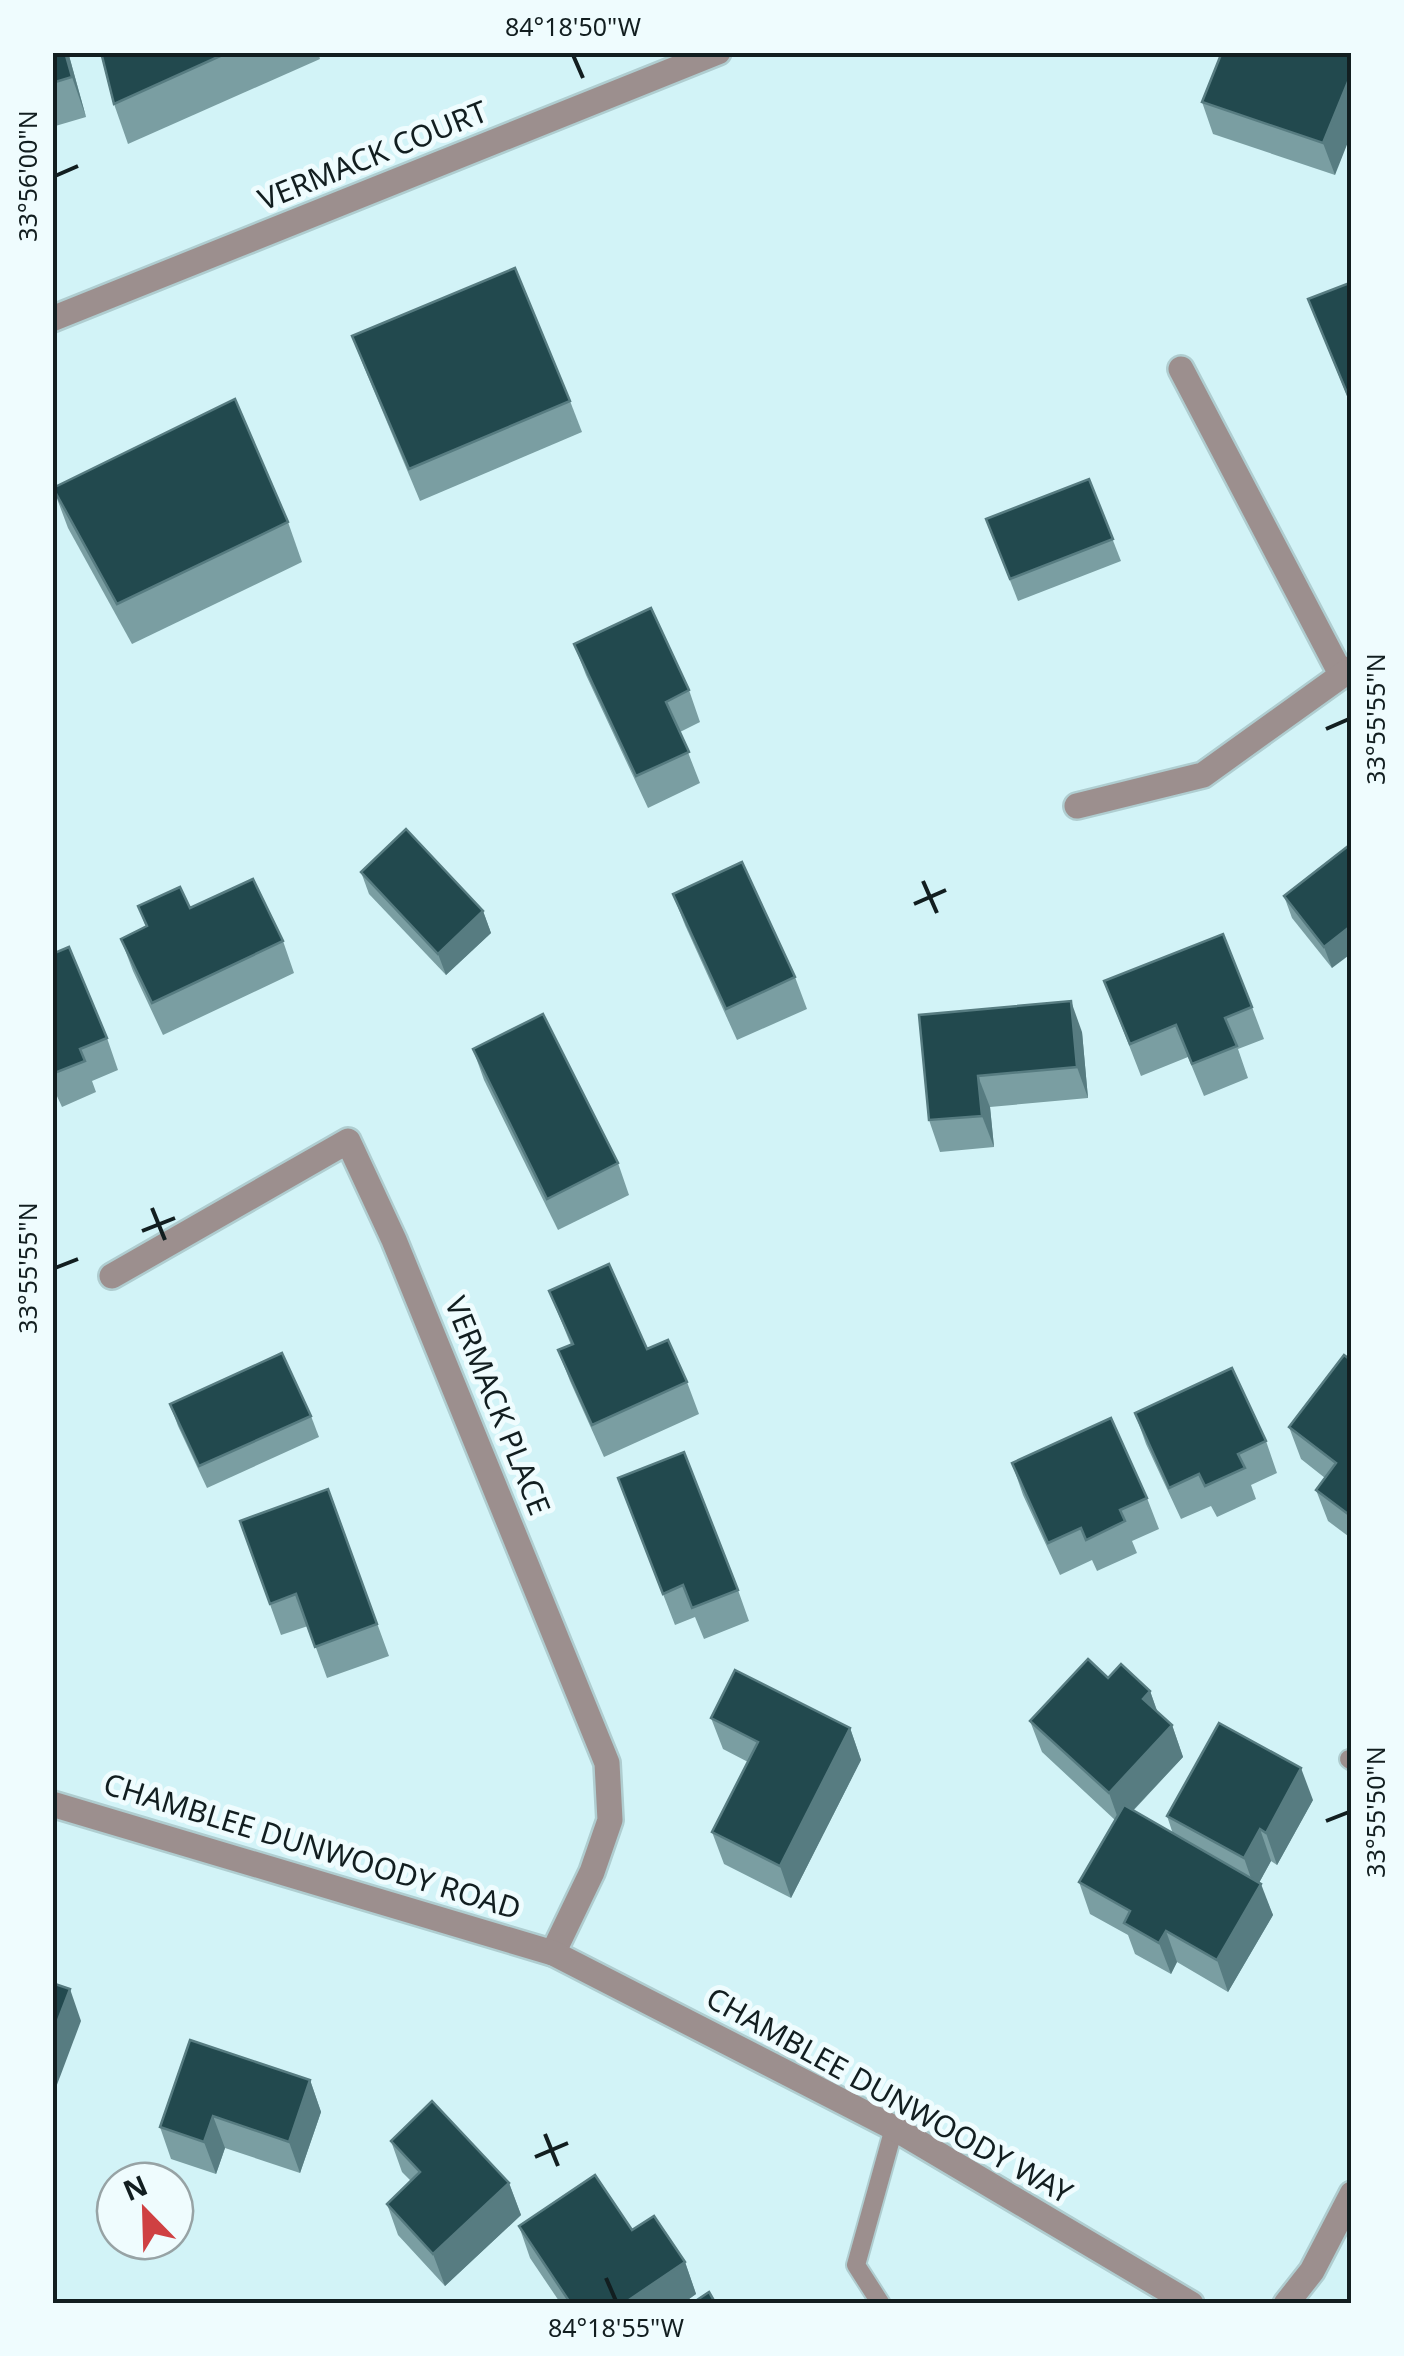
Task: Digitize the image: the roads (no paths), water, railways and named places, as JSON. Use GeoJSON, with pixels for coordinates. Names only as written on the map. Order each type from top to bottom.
{"type":"FeatureCollection","features":[{"type":"Feature","properties":{"kind":"street","name":"VERMACK COURT"},"geometry":{"type":"LineString","coordinates":[[52,319],[718,52]]}},
{"type":"Feature","properties":{"kind":"street"},"geometry":{"type":"LineString","coordinates":[[1076,806],[1203,775],[1346,671],[1181,369]]}},
{"type":"Feature","properties":{"kind":"street","name":"VERMACK PLACE"},"geometry":{"type":"LineString","coordinates":[[112,1276],[348,1140],[394,1240],[607,1763],[610,1820],[592,1872],[553,1953]]}},
{"type":"Feature","properties":{"kind":"street","name":"CHAMBLEE DUNWOODY ROAD"},"geometry":{"type":"LineString","coordinates":[[52,1804],[553,1953]]}},
{"type":"Feature","properties":{"kind":"street","name":"CHAMBLEE DUNWOODY WAY"},"geometry":{"type":"LineString","coordinates":[[553,1953],[894,2128],[1191,2304]]}},
{"type":"Feature","properties":{"kind":"street"},"geometry":{"type":"LineString","coordinates":[[1286,2304],[1312,2271],[1348,2211]]}},
{"type":"Feature","properties":{"kind":"lane"},"geometry":{"type":"LineString","coordinates":[[881,2304],[856,2265],[894,2128]]}}]}
